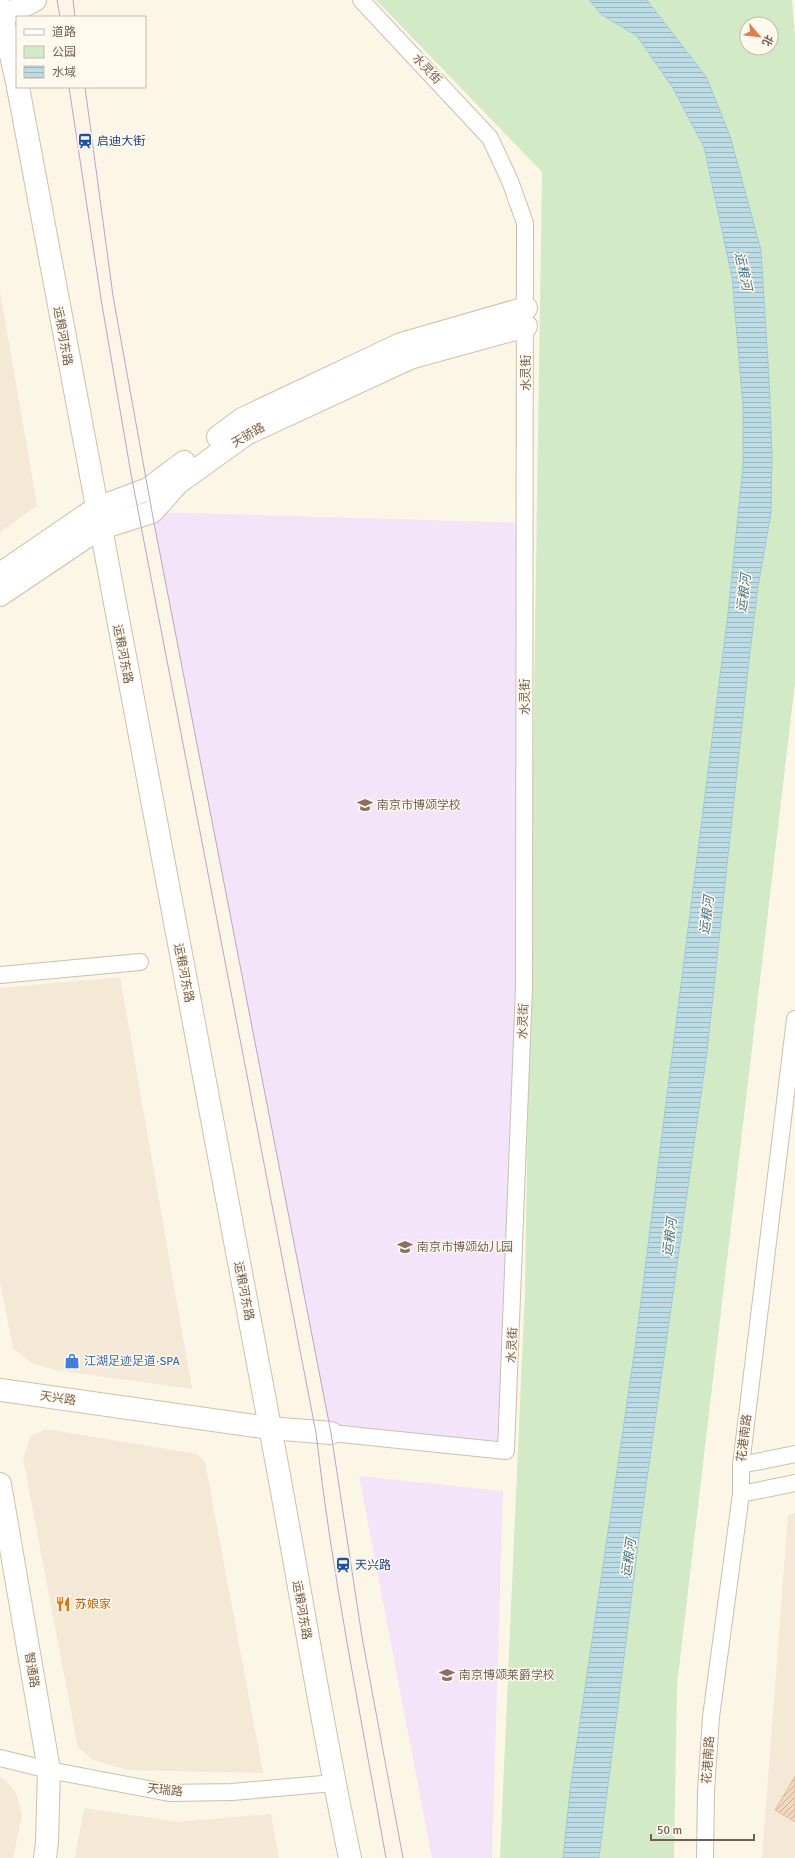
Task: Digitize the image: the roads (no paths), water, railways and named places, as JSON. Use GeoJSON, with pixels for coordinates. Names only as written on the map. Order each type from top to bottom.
{"type":"FeatureCollection","features":[{"type":"Feature","properties":{"kind":"main road"},"geometry":{"type":"LineString","coordinates":[[16,78],[1,14],[35,0]]}},
{"type":"Feature","properties":{"kind":"main road","name":"运粮河东路"},"geometry":{"type":"LineString","coordinates":[[18,88],[97,519],[270,1428],[334,1783],[350,1858]]}},
{"type":"Feature","properties":{"kind":"main road","name":"天骄路"},"geometry":{"type":"LineString","coordinates":[[0,574],[97,519],[152,512],[178,483],[246,434],[410,358],[526,317]]}},
{"type":"Feature","properties":{"kind":"main road","name":"天骄路"},"geometry":{"type":"LineString","coordinates":[[0,595],[97,519]]}},
{"type":"Feature","properties":{"kind":"main road","name":"天兴路"},"geometry":{"type":"LineString","coordinates":[[0,1390],[270,1428],[331,1434]]}},
{"type":"Feature","properties":{"kind":"main road","name":"智通路"},"geometry":{"type":"LineString","coordinates":[[0,1484],[49,1770],[47,1842],[45,1858]]}},
{"type":"Feature","properties":{"kind":"street","name":"水灵街"},"geometry":{"type":"LineString","coordinates":[[331,1434],[506,1451],[524,986],[525,223],[510,181],[490,138],[361,0]]}},
{"type":"Feature","properties":{"kind":"street"},"geometry":{"type":"LineString","coordinates":[[0,975],[140,962]]}},
{"type":"Feature","properties":{"kind":"street","name":"花港南路"},"geometry":{"type":"LineString","coordinates":[[705,1858],[706,1791],[711,1717],[740,1494],[741,1465],[795,1018]]}},
{"type":"Feature","properties":{"kind":"street"},"geometry":{"type":"LineString","coordinates":[[741,1465],[795,1454]]}},
{"type":"Feature","properties":{"kind":"street"},"geometry":{"type":"LineString","coordinates":[[740,1494],[795,1483]]}},
{"type":"Feature","properties":{"kind":"street","name":"天瑞路"},"geometry":{"type":"LineString","coordinates":[[0,1758],[49,1770],[169,1793],[232,1792],[334,1783]]}},
{"type":"Feature","properties":{"kind":"water","name":"运粮河"},"geometry":{"type":"Polygon","coordinates":[[[589,0],[647,0],[707,78],[730,136],[761,250],[772,454],[771,513],[758,587],[749,660],[707,1052],[640,1529],[599,1858],[563,1858],[570,1790],[635,1348],[728,613],[743,466],[743,406],[732,277],[704,147],[673,88],[637,36],[602,15],[589,0]]]}},
{"type":"Feature","properties":{"kind":"tram line"},"geometry":{"type":"LineString","coordinates":[[57,0],[60,16]]}},
{"type":"Feature","properties":{"kind":"tram line"},"geometry":{"type":"LineString","coordinates":[[73,0],[75,16]]}},
{"type":"Feature","properties":{"kind":"tram line"},"geometry":{"type":"LineString","coordinates":[[69,88],[101,299],[131,474],[316,1433],[330,1540],[386,1858]]}},
{"type":"Feature","properties":{"kind":"tram line"},"geometry":{"type":"LineString","coordinates":[[85,88],[113,296],[154,523],[331,1433],[362,1637],[403,1858]]}},
{"type":"Feature","properties":{"kind":"place","name":"启迪大街"},"geometry":{"type":"Point","coordinates":[85,141]}},
{"type":"Feature","properties":{"kind":"place","name":"南京市博颂学校"},"geometry":{"type":"Point","coordinates":[365,805]}},
{"type":"Feature","properties":{"kind":"place","name":"南京市博颂幼儿园"},"geometry":{"type":"Point","coordinates":[405,1247]}},
{"type":"Feature","properties":{"kind":"place","name":"江湖足迹足道·SPA"},"geometry":{"type":"Point","coordinates":[72,1361]}},
{"type":"Feature","properties":{"kind":"place","name":"天兴路"},"geometry":{"type":"Point","coordinates":[343,1565]}},
{"type":"Feature","properties":{"kind":"place","name":"苏娘家"},"geometry":{"type":"Point","coordinates":[63,1604]}},
{"type":"Feature","properties":{"kind":"place","name":"南京博颂莱爵学校"},"geometry":{"type":"Point","coordinates":[447,1675]}}]}
